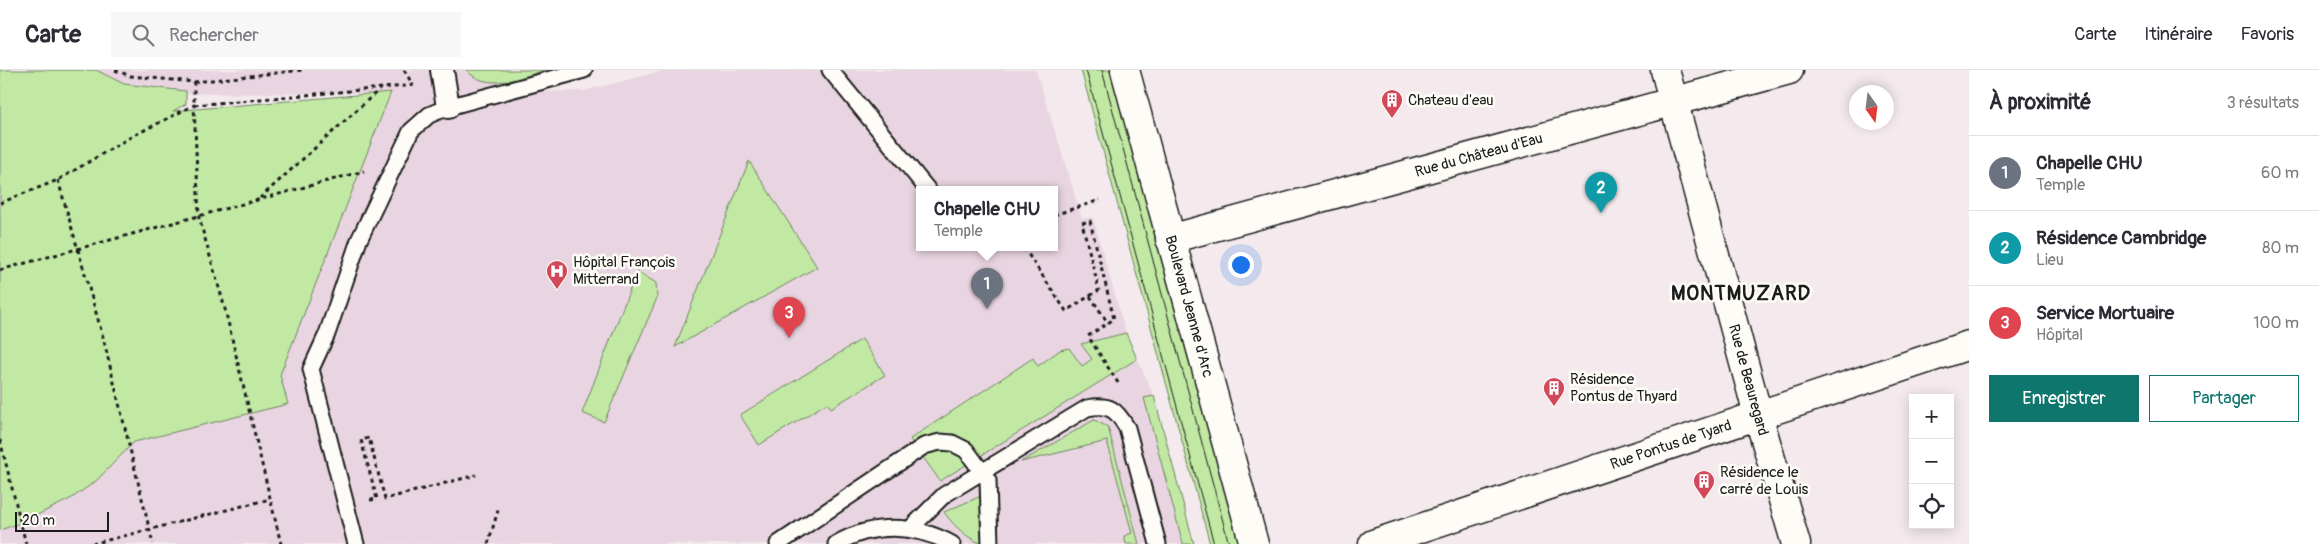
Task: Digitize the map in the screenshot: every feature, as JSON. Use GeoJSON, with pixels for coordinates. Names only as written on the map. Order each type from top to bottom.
{"type":"FeatureCollection","features":[{"type":"Feature","properties":{"kind":"street","name":"Boulevard Jeanne d'Arc"},"geometry":{"type":"LineString","coordinates":[[1125,70],[1254,544]]}},
{"type":"Feature","properties":{"kind":"street","name":"Rue de Beauregard"},"geometry":{"type":"LineString","coordinates":[[1665,70],[1758,415],[1796,544]]}},
{"type":"Feature","properties":{"kind":"street","name":"Rue du Château d'Eau"},"geometry":{"type":"LineString","coordinates":[[1170,239],[1788,70]]}},
{"type":"Feature","properties":{"kind":"street"},"geometry":{"type":"LineString","coordinates":[[443,76],[448,107]]}},
{"type":"Feature","properties":{"kind":"street","name":"Rue Pontus de Tyard"},"geometry":{"type":"LineString","coordinates":[[1373,544],[1969,345]]}},
{"type":"Feature","properties":{"kind":"lane"},"geometry":{"type":"LineString","coordinates":[[356,544],[311,369],[326,334],[359,240],[410,131],[418,122],[429,115],[448,107],[584,70]]}},
{"type":"Feature","properties":{"kind":"lane"},"geometry":{"type":"LineString","coordinates":[[830,70],[925,186]]}},
{"type":"Feature","properties":{"kind":"lane"},"geometry":{"type":"LineString","coordinates":[[910,528],[944,495],[1087,408],[1099,406],[1111,408],[1127,428],[1158,544]]}},
{"type":"Feature","properties":{"kind":"lane"},"geometry":{"type":"LineString","coordinates":[[778,544],[924,446],[940,442],[952,443],[966,450],[988,480],[990,488],[990,544]]}},
{"type":"Feature","properties":{"kind":"lane"},"geometry":{"type":"LineString","coordinates":[[836,544],[862,532],[881,527],[910,528],[935,535],[947,543]]}},
{"type":"Feature","properties":{"kind":"path"},"geometry":{"type":"LineString","coordinates":[[115,70],[130,76],[194,82],[303,70]]}},
{"type":"Feature","properties":{"kind":"path"},"geometry":{"type":"LineString","coordinates":[[404,70],[413,86]]}},
{"type":"Feature","properties":{"kind":"path"},"geometry":{"type":"LineString","coordinates":[[0,203],[58,180],[129,138],[194,105],[413,86],[443,76]]}},
{"type":"Feature","properties":{"kind":"path"},"geometry":{"type":"LineString","coordinates":[[194,82],[199,218],[224,305],[281,544]]}},
{"type":"Feature","properties":{"kind":"path"},"geometry":{"type":"LineString","coordinates":[[258,200],[381,88]]}},
{"type":"Feature","properties":{"kind":"path"},"geometry":{"type":"LineString","coordinates":[[0,270],[199,218],[396,163]]}},
{"type":"Feature","properties":{"kind":"path"},"geometry":{"type":"LineString","coordinates":[[58,180],[76,249],[103,337],[153,544]]}},
{"type":"Feature","properties":{"kind":"path"},"geometry":{"type":"LineString","coordinates":[[1058,214],[1100,200]]}},
{"type":"Feature","properties":{"kind":"path"},"geometry":{"type":"LineString","coordinates":[[1026,251],[1066,310],[1099,290],[1082,223],[1090,221],[1114,319],[1088,336],[1120,386],[1087,408]]}},
{"type":"Feature","properties":{"kind":"path"},"geometry":{"type":"LineString","coordinates":[[1090,296],[1108,323]]}},
{"type":"Feature","properties":{"kind":"path"},"geometry":{"type":"LineString","coordinates":[[367,492],[370,501],[377,499],[361,440],[369,438],[385,498],[476,475]]}},
{"type":"Feature","properties":{"kind":"path"},"geometry":{"type":"LineString","coordinates":[[0,440],[26,544]]}},
{"type":"Feature","properties":{"kind":"path"},"geometry":{"type":"LineString","coordinates":[[92,544],[270,499]]}},
{"type":"Feature","properties":{"kind":"path"},"geometry":{"type":"LineString","coordinates":[[488,544],[499,507]]}},
{"type":"Feature","properties":{"kind":"shaded area","name":"Hôpital François Mitterrand"},"geometry":{"type":"Polygon","coordinates":[[[77,70],[549,70],[480,92],[583,91],[666,70],[1036,70],[1082,218],[1093,218],[1126,333],[1154,396],[1194,544],[0,544],[0,126],[379,93],[112,94],[77,70]]]}},
{"type":"Feature","properties":{"kind":"green space"},"geometry":{"type":"Polygon","coordinates":[[[0,70],[96,70],[124,84],[186,91],[186,104],[173,111],[391,92],[280,375],[288,404],[134,442],[96,481],[72,498],[23,522],[0,530],[0,70]]]}},
{"type":"Feature","properties":{"kind":"green space"},"geometry":{"type":"Polygon","coordinates":[[[466,70],[546,70],[515,79],[494,82],[484,81],[466,70]]]}},
{"type":"Feature","properties":{"kind":"green space"},"geometry":{"type":"Polygon","coordinates":[[[1081,70],[1110,70],[1241,544],[1210,544],[1081,70]]]}},
{"type":"Feature","properties":{"kind":"green space"},"geometry":{"type":"Polygon","coordinates":[[[749,161],[817,267],[675,347],[749,161]]]}},
{"type":"Feature","properties":{"kind":"green space"},"geometry":{"type":"Polygon","coordinates":[[[637,271],[656,283],[657,298],[604,422],[582,413],[637,271]]]}},
{"type":"Feature","properties":{"kind":"green space"},"geometry":{"type":"Polygon","coordinates":[[[1126,333],[1137,359],[940,481],[910,439],[1033,358],[1038,366],[1060,350],[1069,348],[1082,366],[1092,359],[1081,344],[1126,333]]]}},
{"type":"Feature","properties":{"kind":"green space"},"geometry":{"type":"Polygon","coordinates":[[[862,339],[885,375],[831,408],[827,403],[759,445],[740,415],[862,339]]]}},
{"type":"Feature","properties":{"kind":"green space"},"geometry":{"type":"Polygon","coordinates":[[[1154,396],[1194,544],[1183,544],[1144,398],[1154,396]]]}},
{"type":"Feature","properties":{"kind":"green space"},"geometry":{"type":"Polygon","coordinates":[[[1094,420],[1108,427],[1139,544],[1126,544],[1124,536],[1132,533],[1107,441],[1021,462],[1094,420]]]}},
{"type":"Feature","properties":{"kind":"green space"},"geometry":{"type":"Polygon","coordinates":[[[981,496],[987,544],[975,541],[969,537],[944,512],[981,496]]]}},
{"type":"Feature","properties":{"kind":"tram line"},"geometry":{"type":"LineString","coordinates":[[1086,70],[1214,544]]}},
{"type":"Feature","properties":{"kind":"tram line"},"geometry":{"type":"LineString","coordinates":[[1102,70],[1229,544]]}},
{"type":"Feature","properties":{"kind":"place","name":"Chateau d'eau"},"geometry":{"type":"Point","coordinates":[1392,119]}},
{"type":"Feature","properties":{"kind":"place","name":"Résidence Cambridge"},"geometry":{"type":"Point","coordinates":[1601,213]}},
{"type":"Feature","properties":{"kind":"place","name":"Hôpital François Mitterrand"},"geometry":{"type":"Point","coordinates":[557,290]}},
{"type":"Feature","properties":{"kind":"place","name":"Chapelle CHU"},"geometry":{"type":"Point","coordinates":[987,309]}},
{"type":"Feature","properties":{"kind":"place","name":"Service Mortuaire"},"geometry":{"type":"Point","coordinates":[789,338]}},
{"type":"Feature","properties":{"kind":"place","name":"Résidence Pontus de Thyard"},"geometry":{"type":"Point","coordinates":[1554,407]}},
{"type":"Feature","properties":{"kind":"place","name":"Résidence le carré de Louis"},"geometry":{"type":"Point","coordinates":[1704,500]}},
{"type":"Feature","properties":{"kind":"district","name":"MONTMUZARD"},"geometry":{"type":"Point","coordinates":[1741,293]}}]}
